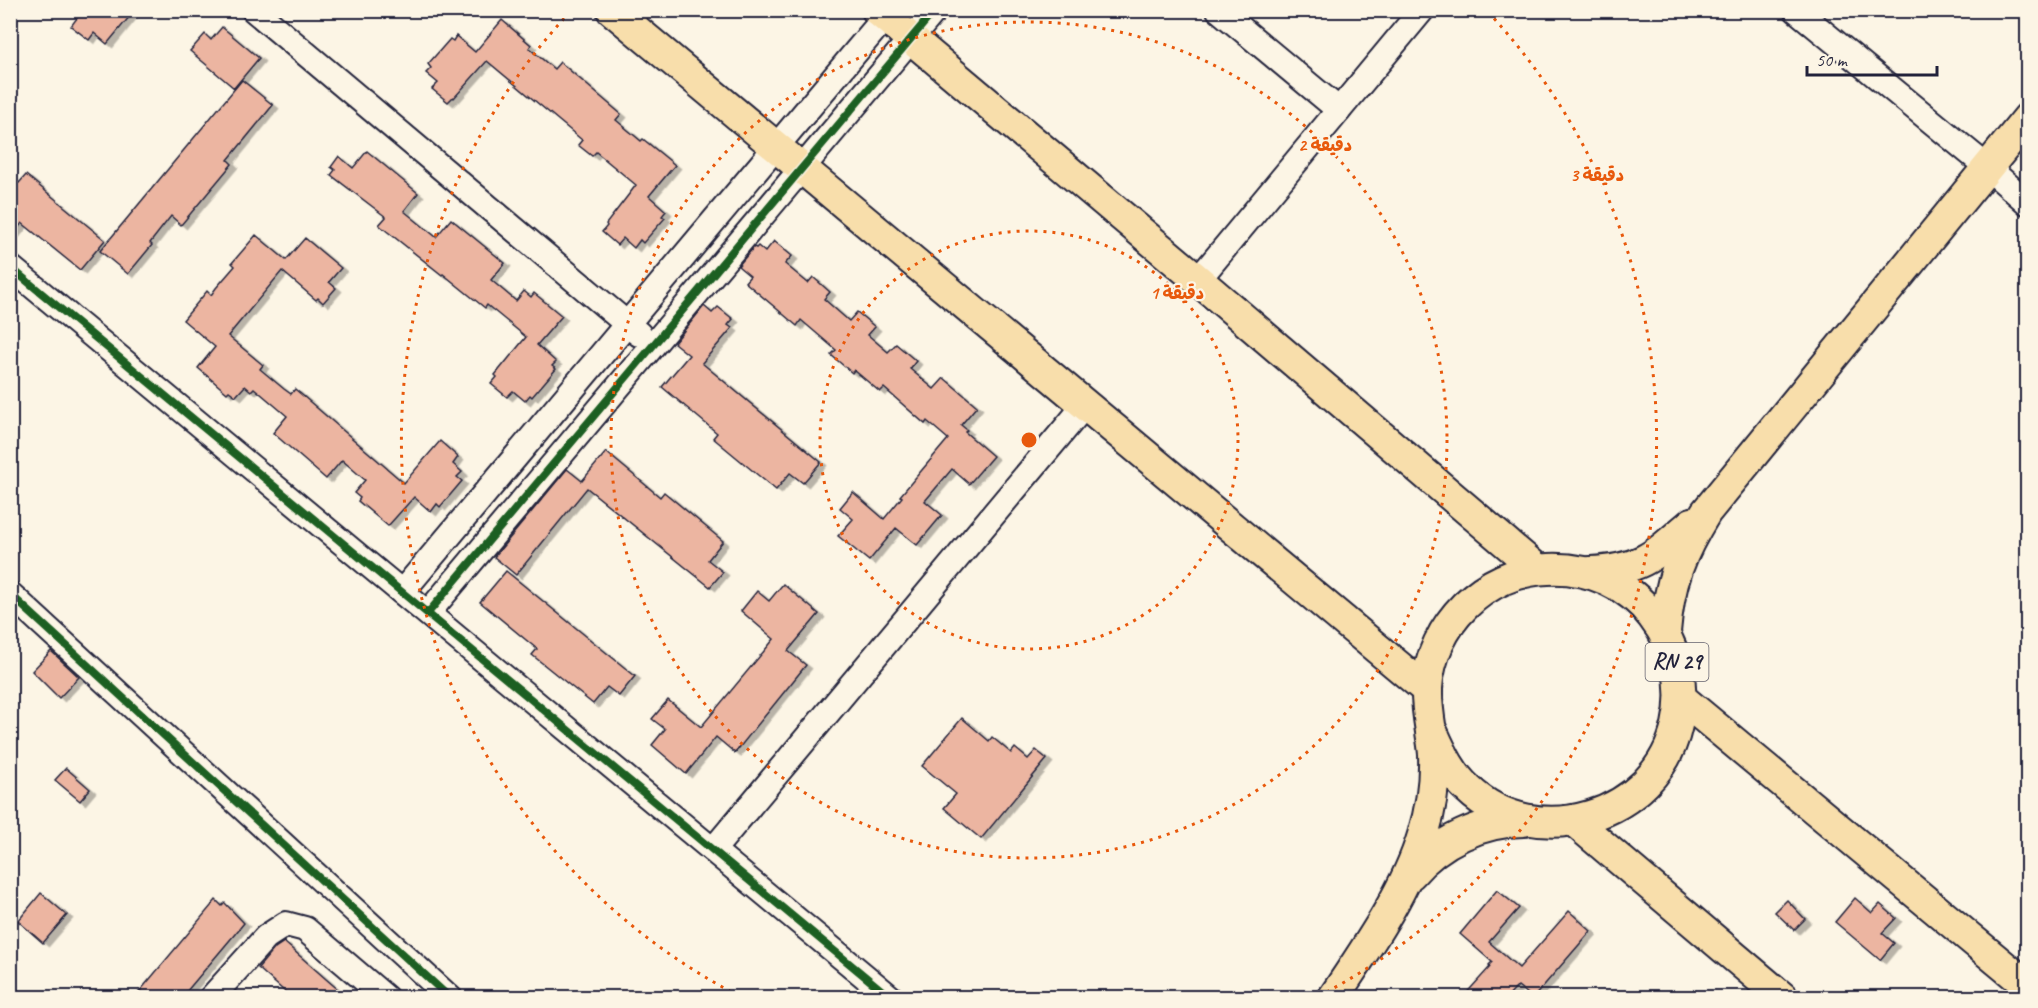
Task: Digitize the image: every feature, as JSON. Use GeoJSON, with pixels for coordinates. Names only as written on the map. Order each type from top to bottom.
{"type":"FeatureCollection","features":[{"type":"Feature","properties":{"kind":"main road"},"geometry":{"type":"LineString","coordinates":[[612,10],[1427,690]]}},
{"type":"Feature","properties":{"kind":"main road"},"geometry":{"type":"LineString","coordinates":[[884,13],[911,39],[1537,569]]}},
{"type":"Feature","properties":{"kind":"main road","name":"RN 29"},"geometry":{"type":"LineString","coordinates":[[1665,632],[1670,588],[1676,567],[1706,512],[2028,118]]}},
{"type":"Feature","properties":{"kind":"main road","name":"RN 29"},"geometry":{"type":"LineString","coordinates":[[1586,572],[1621,569],[1654,556],[1706,512]]}},
{"type":"Feature","properties":{"kind":"main road","name":"RN 29"},"geometry":{"type":"LineString","coordinates":[[1333,998],[1402,886],[1417,853],[1430,810],[1433,783],[1434,756],[1427,690],[1432,661],[1443,634],[1460,609],[1482,590],[1509,576],[1537,569],[1562,568],[1586,572],[1617,584],[1644,605],[1665,632],[1678,664],[1681,698],[1677,727],[1670,746],[1650,779],[1628,799],[1602,813],[1574,821],[1507,821],[1482,826],[1437,849],[1418,866],[1402,886]]}},
{"type":"Feature","properties":{"kind":"main road"},"geometry":{"type":"LineString","coordinates":[[1681,698],[2028,986]]}},
{"type":"Feature","properties":{"kind":"main road","name":"RN 29"},"geometry":{"type":"LineString","coordinates":[[1431,729],[1445,762],[1468,790],[1498,810],[1532,821]]}},
{"type":"Feature","properties":{"kind":"main road"},"geometry":{"type":"LineString","coordinates":[[1574,821],[1783,998]]}},
{"type":"Feature","properties":{"kind":"street"},"geometry":{"type":"LineString","coordinates":[[254,10],[652,345]]}},
{"type":"Feature","properties":{"kind":"street"},"geometry":{"type":"LineString","coordinates":[[428,613],[935,10]]}},
{"type":"Feature","properties":{"kind":"street"},"geometry":{"type":"LineString","coordinates":[[1219,10],[1339,110]]}},
{"type":"Feature","properties":{"kind":"street"},"geometry":{"type":"LineString","coordinates":[[1198,280],[1422,10]]}},
{"type":"Feature","properties":{"kind":"street"},"geometry":{"type":"LineString","coordinates":[[1796,10],[2028,203]]}},
{"type":"Feature","properties":{"kind":"street"},"geometry":{"type":"LineString","coordinates":[[402,592],[776,147],[884,13]]}},
{"type":"Feature","properties":{"kind":"street"},"geometry":{"type":"LineString","coordinates":[[10,267],[891,998]]}},
{"type":"Feature","properties":{"kind":"street"},"geometry":{"type":"LineString","coordinates":[[713,850],[1085,405]]}},
{"type":"Feature","properties":{"kind":"street"},"geometry":{"type":"LineString","coordinates":[[10,594],[450,998]]}},
{"type":"Feature","properties":{"kind":"street"},"geometry":{"type":"LineString","coordinates":[[211,998],[266,937],[286,924],[305,929],[386,998]]}},
{"type":"Feature","properties":{"kind":"building"},"geometry":{"type":"Polygon","coordinates":[[[83,10],[135,10],[107,44],[94,33],[89,40],[71,26],[83,10]]]}},
{"type":"Feature","properties":{"kind":"building"},"geometry":{"type":"Polygon","coordinates":[[[502,20],[531,45],[529,48],[554,69],[560,62],[621,114],[616,120],[675,165],[649,196],[666,211],[662,216],[665,218],[643,243],[640,240],[634,248],[623,238],[617,245],[602,232],[636,185],[596,152],[592,156],[578,145],[582,140],[487,61],[448,102],[432,89],[438,83],[426,73],[431,68],[428,64],[450,39],[453,41],[456,36],[475,52],[502,20]]]}},
{"type":"Feature","properties":{"kind":"building"},"geometry":{"type":"Polygon","coordinates":[[[222,27],[259,58],[234,88],[190,51],[205,34],[211,40],[222,27]]]}},
{"type":"Feature","properties":{"kind":"building"},"geometry":{"type":"Polygon","coordinates":[[[242,80],[273,105],[228,160],[232,164],[181,225],[171,216],[150,243],[152,245],[128,274],[100,251],[242,80]]]}},
{"type":"Feature","properties":{"kind":"building"},"geometry":{"type":"Polygon","coordinates":[[[367,151],[418,193],[404,211],[436,237],[451,219],[505,263],[491,280],[516,301],[524,291],[531,297],[534,293],[562,316],[537,345],[556,362],[552,366],[556,369],[532,397],[530,395],[525,401],[513,391],[507,397],[491,384],[497,377],[495,375],[526,337],[487,305],[485,308],[379,225],[386,217],[331,175],[335,170],[331,167],[339,156],[353,168],[367,151]]]}},
{"type":"Feature","properties":{"kind":"building"},"geometry":{"type":"Polygon","coordinates":[[[26,175],[105,240],[80,270],[22,223],[10,238],[10,176],[19,183],[26,175]]]}},
{"type":"Feature","properties":{"kind":"building"},"geometry":{"type":"Polygon","coordinates":[[[256,235],[286,260],[305,238],[341,268],[329,282],[336,288],[323,303],[318,298],[316,300],[282,271],[228,336],[263,365],[260,369],[291,394],[295,389],[404,483],[440,441],[458,457],[453,464],[462,472],[457,477],[462,481],[440,507],[437,504],[431,512],[414,497],[388,526],[358,501],[360,498],[354,493],[365,480],[342,460],[326,479],[273,433],[287,416],[254,388],[251,391],[245,386],[236,396],[229,391],[227,393],[198,368],[215,347],[183,320],[207,291],[211,295],[235,266],[232,263],[256,235]]]}},
{"type":"Feature","properties":{"kind":"building"},"geometry":{"type":"Polygon","coordinates":[[[774,241],[792,256],[785,264],[808,283],[813,277],[830,292],[824,299],[849,321],[857,312],[875,327],[868,335],[888,352],[896,344],[916,361],[910,369],[934,389],[944,378],[977,406],[961,425],[967,430],[965,432],[993,456],[969,484],[952,469],[925,501],[942,515],[917,545],[896,528],[869,561],[838,536],[853,519],[840,508],[853,492],[884,519],[902,497],[900,496],[948,439],[927,421],[925,424],[884,388],[880,392],[854,370],[852,373],[831,355],[836,350],[801,320],[797,326],[745,282],[750,276],[738,266],[754,247],[758,246],[765,252],[774,241]]]}},
{"type":"Feature","properties":{"kind":"building"},"geometry":{"type":"Polygon","coordinates":[[[704,306],[712,313],[718,307],[733,319],[728,325],[732,328],[702,363],[821,462],[803,483],[790,473],[776,490],[713,438],[717,433],[662,387],[689,355],[674,343],[704,306]]]}},
{"type":"Feature","properties":{"kind":"building"},"geometry":{"type":"Polygon","coordinates":[[[606,452],[660,497],[664,492],[723,541],[708,560],[723,572],[710,587],[587,488],[516,575],[494,557],[567,469],[582,481],[606,452]]]}},
{"type":"Feature","properties":{"kind":"building"},"geometry":{"type":"Polygon","coordinates":[[[506,571],[635,676],[619,696],[607,687],[593,704],[532,655],[537,649],[480,602],[506,571]]]}},
{"type":"Feature","properties":{"kind":"building"},"geometry":{"type":"Polygon","coordinates":[[[783,584],[819,614],[788,651],[806,665],[735,753],[716,737],[686,774],[652,745],[665,729],[652,719],[668,700],[701,727],[774,639],[741,611],[757,591],[769,601],[783,584]]]}},
{"type":"Feature","properties":{"kind":"building"},"geometry":{"type":"Polygon","coordinates":[[[51,651],[79,677],[59,698],[32,671],[51,651]]]}},
{"type":"Feature","properties":{"kind":"building"},"geometry":{"type":"Polygon","coordinates":[[[962,718],[989,741],[992,737],[1011,753],[1015,748],[1028,759],[1036,750],[1047,759],[981,839],[944,808],[956,794],[922,766],[962,718]]]}},
{"type":"Feature","properties":{"kind":"building"},"geometry":{"type":"Polygon","coordinates":[[[66,768],[90,789],[80,801],[55,780],[66,768]]]}},
{"type":"Feature","properties":{"kind":"building"},"geometry":{"type":"Polygon","coordinates":[[[1497,890],[1519,908],[1489,942],[1519,968],[1569,911],[1591,931],[1533,998],[1518,986],[1507,998],[1462,998],[1492,962],[1460,934],[1497,890]]]}},
{"type":"Feature","properties":{"kind":"building"},"geometry":{"type":"Polygon","coordinates":[[[41,893],[67,915],[43,943],[18,921],[41,893]]]}},
{"type":"Feature","properties":{"kind":"building"},"geometry":{"type":"Polygon","coordinates":[[[1855,898],[1872,913],[1880,904],[1896,918],[1882,933],[1894,943],[1880,960],[1835,922],[1855,898]]]}},
{"type":"Feature","properties":{"kind":"building"},"geometry":{"type":"Polygon","coordinates":[[[216,900],[222,906],[225,903],[244,923],[235,934],[181,998],[134,998],[216,900]]]}},
{"type":"Feature","properties":{"kind":"building"},"geometry":{"type":"Polygon","coordinates":[[[1787,900],[1805,919],[1794,930],[1775,912],[1787,900]]]}},
{"type":"Feature","properties":{"kind":"building"},"geometry":{"type":"Polygon","coordinates":[[[284,942],[348,998],[292,998],[258,968],[275,948],[284,942]]]}},
{"type":"Feature","properties":{"kind":"cycle path"},"geometry":{"type":"LineString","coordinates":[[428,613],[935,10]]}},
{"type":"Feature","properties":{"kind":"cycle path"},"geometry":{"type":"LineString","coordinates":[[10,267],[891,998]]}},
{"type":"Feature","properties":{"kind":"cycle path"},"geometry":{"type":"LineString","coordinates":[[10,594],[450,998]]}}]}
